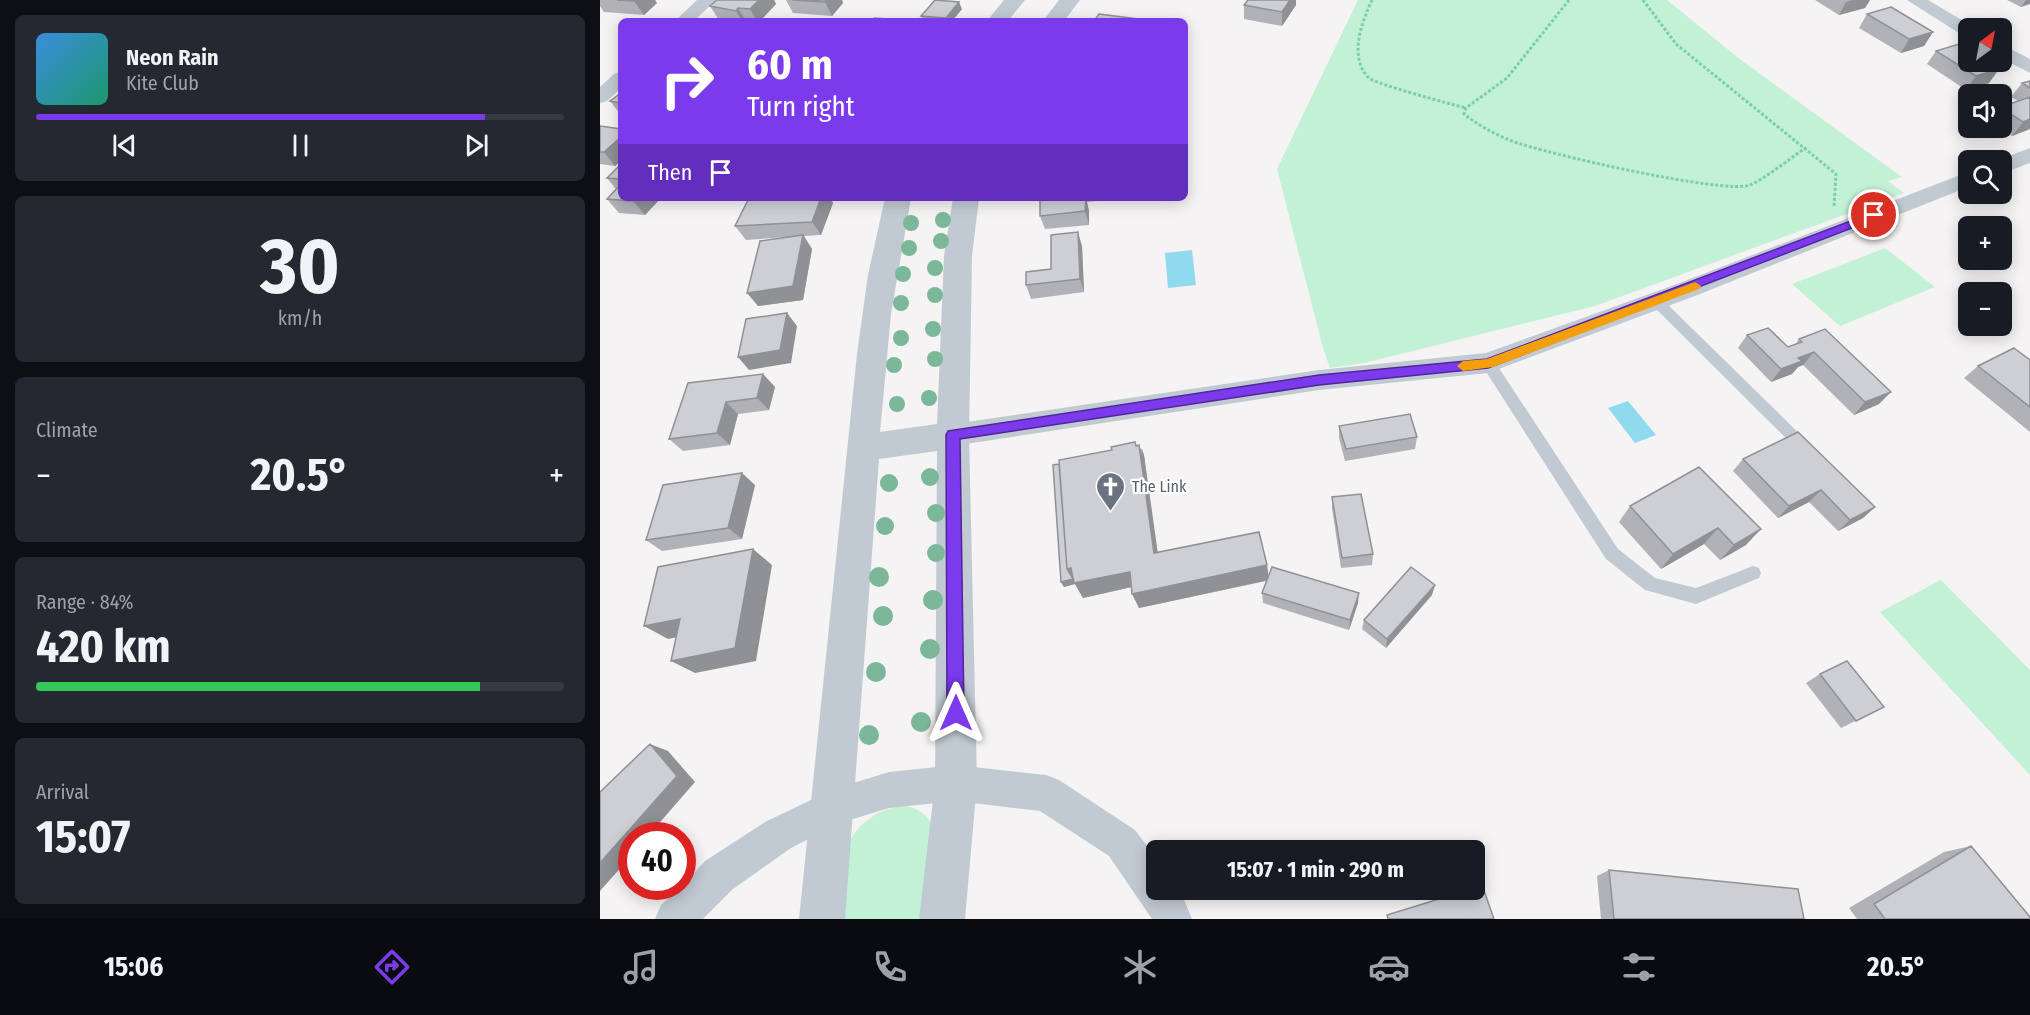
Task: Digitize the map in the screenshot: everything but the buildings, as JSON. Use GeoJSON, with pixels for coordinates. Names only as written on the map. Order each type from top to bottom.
{"type":"FeatureCollection","features":[{"type":"Feature","properties":{"kind":"street"},"geometry":{"type":"LineString","coordinates":[[687,18],[707,0]]}},
{"type":"Feature","properties":{"kind":"street"},"geometry":{"type":"LineString","coordinates":[[1000,18],[1016,0]]}},
{"type":"Feature","properties":{"kind":"street"},"geometry":{"type":"LineString","coordinates":[[1055,18],[1070,0]]}},
{"type":"Feature","properties":{"kind":"street"},"geometry":{"type":"LineString","coordinates":[[1916,0],[1958,25]]}},
{"type":"Feature","properties":{"kind":"street"},"geometry":{"type":"LineString","coordinates":[[2012,56],[2030,67]]}},
{"type":"Feature","properties":{"kind":"street"},"geometry":{"type":"LineString","coordinates":[[600,97],[618,81]]}},
{"type":"Feature","properties":{"kind":"street"},"geometry":{"type":"LineString","coordinates":[[2012,162],[2030,155]]}},
{"type":"Feature","properties":{"kind":"street"},"geometry":{"type":"LineString","coordinates":[[863,448],[1319,380],[1488,363],[1656,301],[1958,183]]}},
{"type":"Feature","properties":{"kind":"street"},"geometry":{"type":"LineString","coordinates":[[822,919],[834,807],[863,448],[882,276],[897,201]]}},
{"type":"Feature","properties":{"kind":"street"},"geometry":{"type":"LineString","coordinates":[[942,919],[956,783],[953,435],[958,256],[966,201]]}},
{"type":"Feature","properties":{"kind":"street"},"geometry":{"type":"LineString","coordinates":[[675,919],[719,875],[778,835],[834,807],[889,790],[956,783],[1046,793],[1122,843],[1166,903],[1172,919]]}},
{"type":"Feature","properties":{"kind":"lane"},"geometry":{"type":"LineString","coordinates":[[1656,301],[1818,460]]}},
{"type":"Feature","properties":{"kind":"lane"},"geometry":{"type":"LineString","coordinates":[[1488,363],[1612,554],[1651,585],[1696,596],[1753,573]]}},
{"type":"Feature","properties":{"kind":"path"},"geometry":{"type":"LineString","coordinates":[[1372,0],[1359,29],[1360,66],[1370,80],[1466,108]]}},
{"type":"Feature","properties":{"kind":"path"},"geometry":{"type":"LineString","coordinates":[[1569,0],[1507,78],[1466,108],[1464,114],[1478,125],[1512,141],[1577,160],[1703,183],[1748,186],[1807,147]]}},
{"type":"Feature","properties":{"kind":"path"},"geometry":{"type":"LineString","coordinates":[[1643,0],[1675,42],[1758,112],[1807,147],[1836,174],[1834,231]]}},
{"type":"Feature","properties":{"kind":"green space"},"geometry":{"type":"Polygon","coordinates":[[[1358,0],[1667,0],[1741,60],[1902,177],[1888,181],[1904,193],[1595,306],[1364,363],[1330,368],[1277,169],[1358,0]]]}},
{"type":"Feature","properties":{"kind":"green space"},"geometry":{"type":"Polygon","coordinates":[[[1885,248],[1935,287],[1840,326],[1792,284],[1885,248]]]}},
{"type":"Feature","properties":{"kind":"green space"},"geometry":{"type":"Polygon","coordinates":[[[1941,580],[2030,670],[2030,775],[1880,612],[1941,580]]]}},
{"type":"Feature","properties":{"kind":"green space"},"geometry":{"type":"Polygon","coordinates":[[[906,806],[923,814],[934,830],[930,919],[834,919],[844,861],[853,836],[865,822],[880,812],[906,806]]]}},
{"type":"Feature","properties":{"kind":"water"},"geometry":{"type":"Polygon","coordinates":[[[1192,250],[1196,285],[1168,288],[1165,253],[1192,250]]]}},
{"type":"Feature","properties":{"kind":"water"},"geometry":{"type":"Polygon","coordinates":[[[1628,401],[1656,435],[1635,443],[1608,408],[1628,401]]]}},
{"type":"Feature","properties":{"kind":"slow traffic"},"geometry":{"type":"LineString","coordinates":[[1463,366],[1488,363],[1695,286]]}},
{"type":"Feature","properties":{"kind":"place","name":"The Link"},"geometry":{"type":"Point","coordinates":[1111,512]}},
{"type":"Feature","properties":{"kind":"route"},"geometry":{"type":"LineString","coordinates":[[956,713],[953,435],[1319,380],[1488,363],[1686,290],[1874,215]]}}]}
